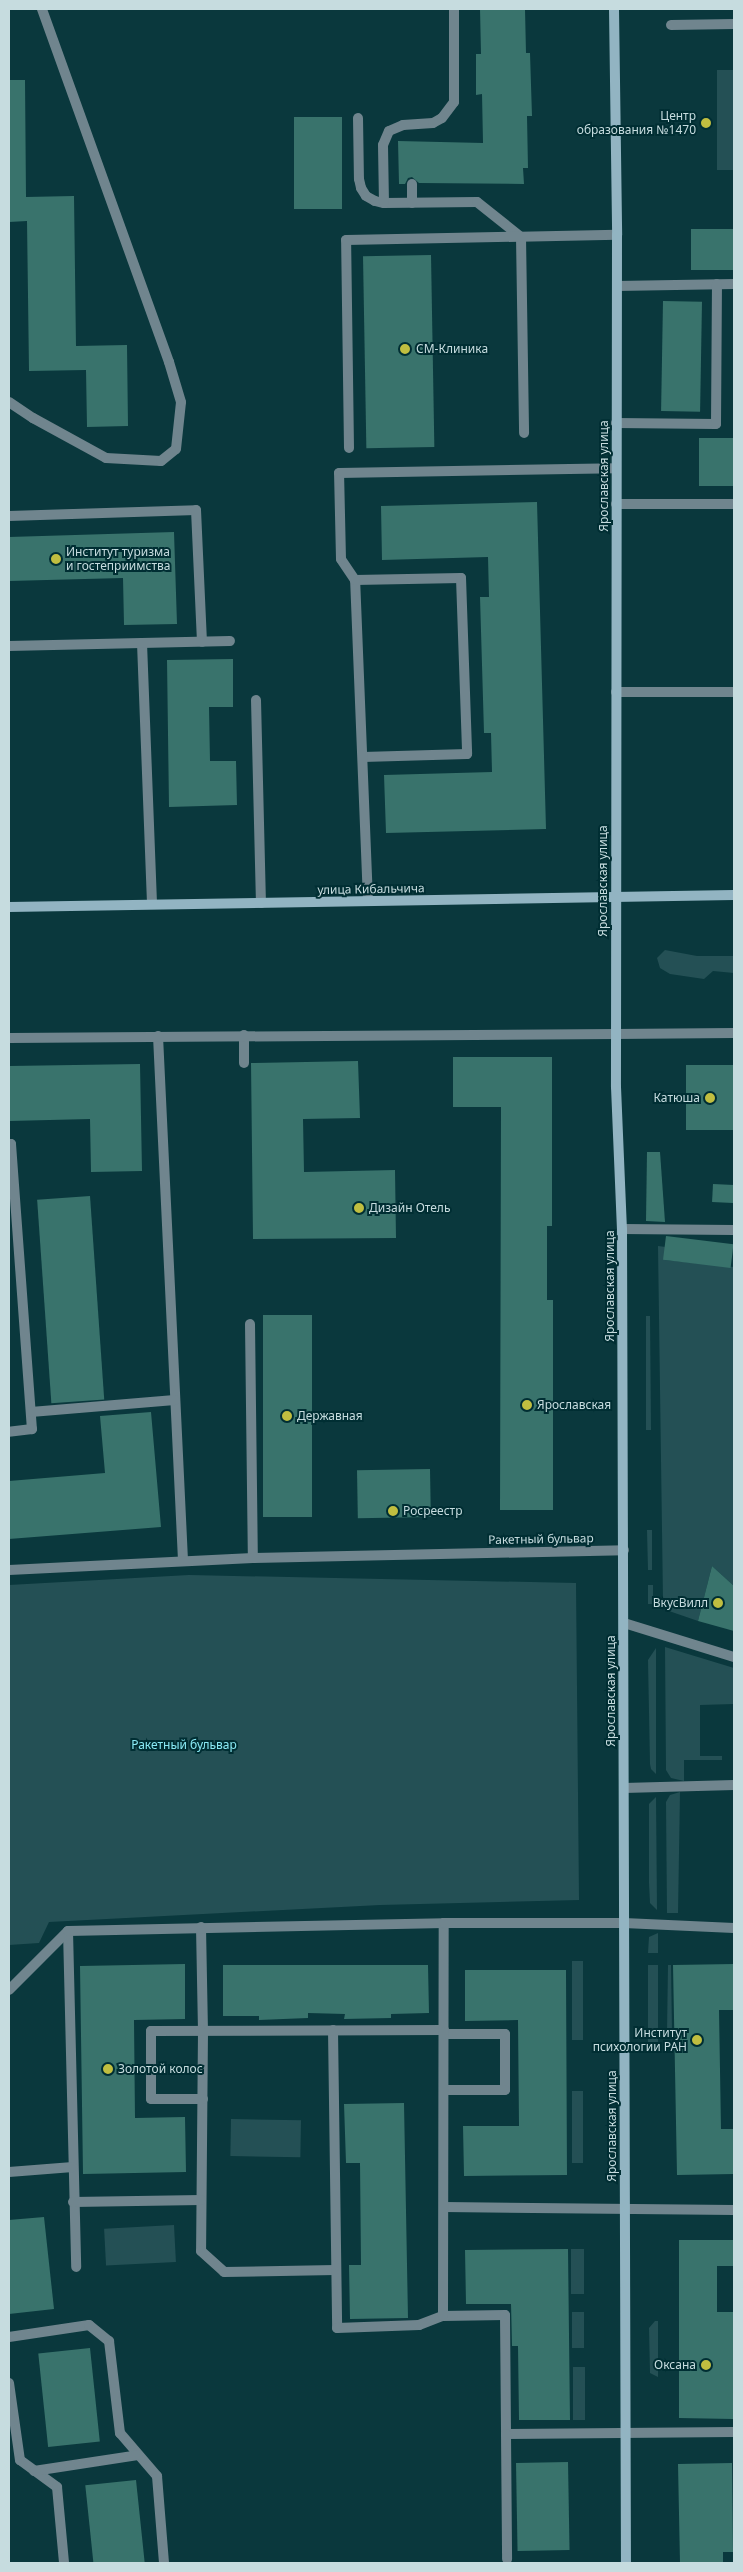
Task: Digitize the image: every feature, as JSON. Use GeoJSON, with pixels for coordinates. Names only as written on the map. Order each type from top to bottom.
{"type":"FeatureCollection","features":[{"type":"Feature","properties":{"kind":"street"},"geometry":{"type":"LineString","coordinates":[[9,402],[33,418],[106,458],[161,461],[176,449],[181,402],[169,362],[42,9]]}},
{"type":"Feature","properties":{"kind":"street"},"geometry":{"type":"LineString","coordinates":[[384,203],[383,145],[389,131],[403,125],[433,123],[442,118],[454,102],[454,9]]}},
{"type":"Feature","properties":{"kind":"street","name":"Ярославская улица"},"geometry":{"type":"LineString","coordinates":[[614,9],[617,235],[615,1034],[622,1229],[626,2563]]}},
{"type":"Feature","properties":{"kind":"street"},"geometry":{"type":"LineString","coordinates":[[671,25],[734,24]]}},
{"type":"Feature","properties":{"kind":"street"},"geometry":{"type":"LineString","coordinates":[[358,118],[361,188],[366,196],[374,201],[384,203],[478,202],[521,237],[524,434]]}},
{"type":"Feature","properties":{"kind":"street"},"geometry":{"type":"LineString","coordinates":[[412,184],[412,202]]}},
{"type":"Feature","properties":{"kind":"street"},"geometry":{"type":"LineString","coordinates":[[349,448],[346,240],[617,235]]}},
{"type":"Feature","properties":{"kind":"street"},"geometry":{"type":"LineString","coordinates":[[616,423],[716,424],[717,284]]}},
{"type":"Feature","properties":{"kind":"street"},"geometry":{"type":"LineString","coordinates":[[617,286],[734,284]]}},
{"type":"Feature","properties":{"kind":"street"},"geometry":{"type":"LineString","coordinates":[[368,901],[355,580],[341,559],[339,474],[616,468]]}},
{"type":"Feature","properties":{"kind":"street"},"geometry":{"type":"LineString","coordinates":[[616,504],[734,504]]}},
{"type":"Feature","properties":{"kind":"street"},"geometry":{"type":"LineString","coordinates":[[9,516],[196,510],[202,642]]}},
{"type":"Feature","properties":{"kind":"street"},"geometry":{"type":"LineString","coordinates":[[355,580],[461,578],[467,754],[363,757]]}},
{"type":"Feature","properties":{"kind":"street"},"geometry":{"type":"LineString","coordinates":[[9,646],[230,641]]}},
{"type":"Feature","properties":{"kind":"street"},"geometry":{"type":"LineString","coordinates":[[142,643],[152,904]]}},
{"type":"Feature","properties":{"kind":"street"},"geometry":{"type":"LineString","coordinates":[[616,692],[734,692]]}},
{"type":"Feature","properties":{"kind":"street"},"geometry":{"type":"LineString","coordinates":[[256,700],[261,903]]}},
{"type":"Feature","properties":{"kind":"street","name":"улица Кибальчича"},"geometry":{"type":"LineString","coordinates":[[9,907],[734,895]]}},
{"type":"Feature","properties":{"kind":"street"},"geometry":{"type":"LineString","coordinates":[[9,1038],[734,1033]]}},
{"type":"Feature","properties":{"kind":"street"},"geometry":{"type":"LineString","coordinates":[[244,1035],[244,1063]]}},
{"type":"Feature","properties":{"kind":"street"},"geometry":{"type":"LineString","coordinates":[[158,1036],[182,1560]]}},
{"type":"Feature","properties":{"kind":"street"},"geometry":{"type":"LineString","coordinates":[[9,1144],[11,1144],[32,1429],[9,1432]]}},
{"type":"Feature","properties":{"kind":"street"},"geometry":{"type":"LineString","coordinates":[[622,1229],[734,1230]]}},
{"type":"Feature","properties":{"kind":"street"},"geometry":{"type":"LineString","coordinates":[[250,1324],[253,1558]]}},
{"type":"Feature","properties":{"kind":"street"},"geometry":{"type":"LineString","coordinates":[[31,1412],[175,1400]]}},
{"type":"Feature","properties":{"kind":"street","name":"Ракетный бульвар"},"geometry":{"type":"LineString","coordinates":[[9,1570],[182,1560],[624,1550]]}},
{"type":"Feature","properties":{"kind":"street"},"geometry":{"type":"LineString","coordinates":[[624,1623],[734,1657]]}},
{"type":"Feature","properties":{"kind":"street"},"geometry":{"type":"LineString","coordinates":[[624,1788],[734,1785]]}},
{"type":"Feature","properties":{"kind":"street"},"geometry":{"type":"LineString","coordinates":[[443,2316],[444,1923]]}},
{"type":"Feature","properties":{"kind":"street"},"geometry":{"type":"LineString","coordinates":[[9,1990],[68,1930],[444,1923],[624,1923],[734,1928]]}},
{"type":"Feature","properties":{"kind":"street"},"geometry":{"type":"LineString","coordinates":[[201,1928],[203,2031],[201,2251],[224,2272],[335,2270]]}},
{"type":"Feature","properties":{"kind":"street"},"geometry":{"type":"LineString","coordinates":[[68,1930],[76,2267]]}},
{"type":"Feature","properties":{"kind":"street"},"geometry":{"type":"LineString","coordinates":[[333,2030],[337,2328],[419,2325],[443,2316],[505,2315],[507,2559]]}},
{"type":"Feature","properties":{"kind":"street"},"geometry":{"type":"LineString","coordinates":[[203,2099],[151,2099],[151,2031],[333,2030],[504,2034],[505,2090],[444,2090]]}},
{"type":"Feature","properties":{"kind":"street"},"geometry":{"type":"LineString","coordinates":[[9,2172],[73,2167]]}},
{"type":"Feature","properties":{"kind":"street"},"geometry":{"type":"LineString","coordinates":[[73,2202],[201,2200]]}},
{"type":"Feature","properties":{"kind":"street"},"geometry":{"type":"LineString","coordinates":[[444,2207],[734,2210]]}},
{"type":"Feature","properties":{"kind":"street"},"geometry":{"type":"LineString","coordinates":[[9,2337],[89,2326],[109,2341],[120,2433],[157,2476],[164,2563]]}},
{"type":"Feature","properties":{"kind":"street"},"geometry":{"type":"LineString","coordinates":[[9,2384],[20,2460],[57,2487],[64,2563]]}},
{"type":"Feature","properties":{"kind":"street"},"geometry":{"type":"LineString","coordinates":[[506,2434],[734,2432]]}},
{"type":"Feature","properties":{"kind":"street"},"geometry":{"type":"LineString","coordinates":[[34,2471],[138,2455]]}},
{"type":"Feature","properties":{"kind":"green space"},"geometry":{"type":"Polygon","coordinates":[[[717,70],[734,70],[734,170],[717,170],[717,70]]]}},
{"type":"Feature","properties":{"kind":"green space"},"geometry":{"type":"Polygon","coordinates":[[[665,950],[697,956],[734,956],[734,973],[713,971],[704,979],[670,974],[660,968],[657,958],[665,950]]]}},
{"type":"Feature","properties":{"kind":"green space"},"geometry":{"type":"Polygon","coordinates":[[[658,1246],[666,1247],[665,1260],[734,1267],[734,1586],[712,1566],[698,1621],[669,1611],[663,1601],[658,1246]]]}},
{"type":"Feature","properties":{"kind":"green space"},"geometry":{"type":"Polygon","coordinates":[[[646,1316],[650,1316],[651,1430],[646,1430],[646,1316]]]}},
{"type":"Feature","properties":{"kind":"green space"},"geometry":{"type":"Polygon","coordinates":[[[647,1530],[652,1530],[652,1570],[648,1570],[647,1530]]]}},
{"type":"Feature","properties":{"kind":"green space","name":"Ракетный бульвар"},"geometry":{"type":"Polygon","coordinates":[[[189,1575],[576,1583],[579,1900],[380,1905],[49,1922],[39,1943],[9,1945],[9,1585],[189,1575]]]}},
{"type":"Feature","properties":{"kind":"green space"},"geometry":{"type":"Polygon","coordinates":[[[648,1585],[653,1585],[653,1604],[648,1604],[648,1585]]]}},
{"type":"Feature","properties":{"kind":"green space"},"geometry":{"type":"Polygon","coordinates":[[[665,1647],[734,1668],[734,1704],[700,1705],[700,1756],[722,1756],[722,1760],[684,1760],[684,1781],[671,1778],[666,1770],[665,1647]]]}},
{"type":"Feature","properties":{"kind":"green space"},"geometry":{"type":"Polygon","coordinates":[[[656,1648],[656,1774],[651,1769],[650,1764],[648,1660],[656,1648]]]}},
{"type":"Feature","properties":{"kind":"green space"},"geometry":{"type":"Polygon","coordinates":[[[680,1792],[678,1913],[667,1913],[666,1802],[670,1795],[680,1792]]]}},
{"type":"Feature","properties":{"kind":"green space"},"geometry":{"type":"Polygon","coordinates":[[[656,1797],[657,1910],[650,1903],[649,1883],[649,1804],[656,1797]]]}},
{"type":"Feature","properties":{"kind":"green space"},"geometry":{"type":"Polygon","coordinates":[[[658,1933],[658,1953],[648,1953],[649,1937],[658,1933]]]}},
{"type":"Feature","properties":{"kind":"green space"},"geometry":{"type":"Polygon","coordinates":[[[572,1961],[583,1961],[583,2040],[572,2040],[572,1961]]]}},
{"type":"Feature","properties":{"kind":"green space"},"geometry":{"type":"Polygon","coordinates":[[[648,1965],[658,1965],[658,2042],[648,2042],[648,1965]]]}},
{"type":"Feature","properties":{"kind":"green space"},"geometry":{"type":"Polygon","coordinates":[[[668,1965],[671,1965],[672,2033],[667,2033],[668,1965]]]}},
{"type":"Feature","properties":{"kind":"green space"},"geometry":{"type":"Polygon","coordinates":[[[572,2091],[583,2091],[583,2163],[572,2163],[572,2091]]]}},
{"type":"Feature","properties":{"kind":"green space"},"geometry":{"type":"Polygon","coordinates":[[[231,2119],[301,2120],[300,2157],[230,2156],[231,2119]]]}},
{"type":"Feature","properties":{"kind":"green space"},"geometry":{"type":"Polygon","coordinates":[[[174,2225],[176,2262],[106,2266],[104,2229],[174,2225]]]}},
{"type":"Feature","properties":{"kind":"green space"},"geometry":{"type":"Polygon","coordinates":[[[571,2249],[584,2249],[584,2294],[571,2294],[571,2249]]]}},
{"type":"Feature","properties":{"kind":"green space"},"geometry":{"type":"Polygon","coordinates":[[[572,2312],[584,2312],[584,2348],[572,2348],[572,2312]]]}},
{"type":"Feature","properties":{"kind":"green space"},"geometry":{"type":"Polygon","coordinates":[[[655,2321],[658,2321],[658,2377],[650,2373],[649,2328],[655,2321]]]}},
{"type":"Feature","properties":{"kind":"green space"},"geometry":{"type":"Polygon","coordinates":[[[573,2367],[585,2367],[585,2420],[573,2420],[573,2367]]]}},
{"type":"Feature","properties":{"kind":"building"},"geometry":{"type":"Polygon","coordinates":[[[480,9],[525,9],[526,53],[530,53],[532,116],[527,116],[528,168],[523,168],[524,184],[419,183],[412,177],[408,178],[405,184],[399,184],[398,141],[483,143],[482,94],[476,95],[476,54],[481,54],[480,9]]]}},
{"type":"Feature","properties":{"kind":"building"},"geometry":{"type":"Polygon","coordinates":[[[9,80],[25,80],[26,197],[74,196],[76,346],[127,345],[128,426],[87,427],[86,370],[29,371],[27,221],[9,222],[9,80]]]}},
{"type":"Feature","properties":{"kind":"building"},"geometry":{"type":"Polygon","coordinates":[[[294,117],[342,117],[342,209],[294,209],[294,117]]]}},
{"type":"Feature","properties":{"kind":"building"},"geometry":{"type":"Polygon","coordinates":[[[691,229],[734,229],[734,270],[691,270],[691,229]]]}},
{"type":"Feature","properties":{"kind":"building"},"geometry":{"type":"Polygon","coordinates":[[[431,255],[434,447],[366,448],[363,256],[431,255]]]}},
{"type":"Feature","properties":{"kind":"building"},"geometry":{"type":"Polygon","coordinates":[[[663,301],[702,302],[700,412],[661,411],[663,301]]]}},
{"type":"Feature","properties":{"kind":"building"},"geometry":{"type":"Polygon","coordinates":[[[699,438],[734,438],[734,486],[699,486],[699,438]]]}},
{"type":"Feature","properties":{"kind":"building"},"geometry":{"type":"Polygon","coordinates":[[[537,502],[546,829],[386,833],[384,775],[492,772],[491,733],[484,733],[480,597],[489,597],[488,557],[382,560],[381,506],[537,502]]]}},
{"type":"Feature","properties":{"kind":"building"},"geometry":{"type":"Polygon","coordinates":[[[174,532],[177,624],[124,625],[123,578],[9,581],[9,537],[174,532]]]}},
{"type":"Feature","properties":{"kind":"building"},"geometry":{"type":"Polygon","coordinates":[[[233,659],[233,707],[209,707],[210,761],[236,761],[237,805],[169,807],[167,660],[233,659]]]}},
{"type":"Feature","properties":{"kind":"building"},"geometry":{"type":"Polygon","coordinates":[[[453,1057],[552,1057],[552,1226],[547,1226],[547,1300],[553,1300],[553,1510],[500,1510],[501,1107],[453,1107],[453,1057]]]}},
{"type":"Feature","properties":{"kind":"building"},"geometry":{"type":"Polygon","coordinates":[[[358,1061],[360,1118],[303,1119],[304,1172],[395,1170],[396,1238],[253,1239],[251,1063],[358,1061]]]}},
{"type":"Feature","properties":{"kind":"building"},"geometry":{"type":"Polygon","coordinates":[[[140,1064],[142,1171],[91,1172],[90,1119],[9,1121],[9,1066],[140,1064]]]}},
{"type":"Feature","properties":{"kind":"building","name":"Катюша"},"geometry":{"type":"Polygon","coordinates":[[[686,1065],[734,1065],[734,1130],[686,1130],[686,1065]]]}},
{"type":"Feature","properties":{"kind":"building"},"geometry":{"type":"Polygon","coordinates":[[[647,1152],[660,1152],[665,1222],[646,1221],[647,1152]]]}},
{"type":"Feature","properties":{"kind":"building"},"geometry":{"type":"Polygon","coordinates":[[[713,1184],[734,1185],[733,1203],[712,1202],[713,1184]]]}},
{"type":"Feature","properties":{"kind":"building"},"geometry":{"type":"Polygon","coordinates":[[[90,1196],[104,1400],[51,1403],[37,1200],[90,1196]]]}},
{"type":"Feature","properties":{"kind":"building"},"geometry":{"type":"Polygon","coordinates":[[[666,1236],[733,1244],[731,1268],[663,1260],[666,1236]]]}},
{"type":"Feature","properties":{"kind":"building","name":"Державная"},"geometry":{"type":"Polygon","coordinates":[[[263,1315],[312,1315],[312,1517],[263,1517],[263,1315]]]}},
{"type":"Feature","properties":{"kind":"building"},"geometry":{"type":"Polygon","coordinates":[[[151,1412],[161,1527],[9,1539],[9,1481],[105,1473],[100,1416],[151,1412]]]}},
{"type":"Feature","properties":{"kind":"building"},"geometry":{"type":"Polygon","coordinates":[[[430,1469],[431,1517],[358,1518],[357,1470],[430,1469]]]}},
{"type":"Feature","properties":{"kind":"building","name":"ВкусВилл"},"geometry":{"type":"Polygon","coordinates":[[[712,1566],[734,1586],[734,1631],[698,1621],[712,1566]]]}},
{"type":"Feature","properties":{"kind":"building","name":"Золотой колос"},"geometry":{"type":"Polygon","coordinates":[[[185,1964],[185,2019],[134,2020],[135,2118],[185,2117],[186,2172],[83,2174],[80,1966],[185,1964]]]}},
{"type":"Feature","properties":{"kind":"building","name":"Институт психологии РАН"},"geometry":{"type":"Polygon","coordinates":[[[734,1964],[734,2010],[719,2010],[721,2129],[734,2129],[734,2174],[677,2175],[673,1965],[734,1964]]]}},
{"type":"Feature","properties":{"kind":"building"},"geometry":{"type":"Polygon","coordinates":[[[223,1965],[428,1965],[429,2013],[391,2014],[391,2018],[344,2019],[345,2014],[308,2013],[308,2018],[259,2020],[259,2016],[223,2016],[223,1965]]]}},
{"type":"Feature","properties":{"kind":"building"},"geometry":{"type":"Polygon","coordinates":[[[465,1970],[566,1970],[567,2175],[464,2176],[463,2126],[519,2126],[518,2020],[465,2021],[465,1970]]]}},
{"type":"Feature","properties":{"kind":"building"},"geometry":{"type":"Polygon","coordinates":[[[404,2103],[408,2318],[350,2319],[349,2265],[361,2265],[360,2163],[346,2163],[344,2104],[404,2103]]]}},
{"type":"Feature","properties":{"kind":"building"},"geometry":{"type":"Polygon","coordinates":[[[44,2217],[54,2309],[9,2314],[9,2220],[44,2217]]]}},
{"type":"Feature","properties":{"kind":"building","name":"Оксана"},"geometry":{"type":"Polygon","coordinates":[[[679,2240],[734,2240],[734,2266],[717,2266],[717,2312],[733,2312],[733,2419],[679,2418],[679,2240]]]}},
{"type":"Feature","properties":{"kind":"building"},"geometry":{"type":"Polygon","coordinates":[[[568,2249],[570,2420],[519,2420],[518,2346],[512,2346],[511,2304],[466,2304],[465,2250],[568,2249]]]}},
{"type":"Feature","properties":{"kind":"building"},"geometry":{"type":"Polygon","coordinates":[[[90,2348],[100,2441],[48,2447],[38,2353],[90,2348]]]}},
{"type":"Feature","properties":{"kind":"building"},"geometry":{"type":"Polygon","coordinates":[[[568,2462],[570,2550],[518,2551],[516,2463],[568,2462]]]}},
{"type":"Feature","properties":{"kind":"building"},"geometry":{"type":"Polygon","coordinates":[[[732,2463],[733,2552],[723,2552],[723,2563],[680,2563],[678,2464],[732,2463]]]}},
{"type":"Feature","properties":{"kind":"building"},"geometry":{"type":"Polygon","coordinates":[[[136,2480],[145,2563],[93,2563],[85,2485],[136,2480]]]}},
{"type":"Feature","properties":{"kind":"place","name":"Центр образования №1470"},"geometry":{"type":"Point","coordinates":[706,123]}},
{"type":"Feature","properties":{"kind":"place","name":"СМ-Клиника"},"geometry":{"type":"Point","coordinates":[405,349]}},
{"type":"Feature","properties":{"kind":"place","name":"Институт туризма и гостеприимства"},"geometry":{"type":"Point","coordinates":[56,559]}},
{"type":"Feature","properties":{"kind":"place","name":"Катюша"},"geometry":{"type":"Point","coordinates":[710,1098]}},
{"type":"Feature","properties":{"kind":"place","name":"Дизайн Отель"},"geometry":{"type":"Point","coordinates":[359,1208]}},
{"type":"Feature","properties":{"kind":"place","name":"Ярославская"},"geometry":{"type":"Point","coordinates":[527,1405]}},
{"type":"Feature","properties":{"kind":"place","name":"Державная"},"geometry":{"type":"Point","coordinates":[287,1416]}},
{"type":"Feature","properties":{"kind":"place","name":"Росреестр"},"geometry":{"type":"Point","coordinates":[393,1511]}},
{"type":"Feature","properties":{"kind":"place","name":"ВкусВилл"},"geometry":{"type":"Point","coordinates":[718,1603]}},
{"type":"Feature","properties":{"kind":"place","name":"Институт психологии РАН"},"geometry":{"type":"Point","coordinates":[697,2040]}},
{"type":"Feature","properties":{"kind":"place","name":"Золотой колос"},"geometry":{"type":"Point","coordinates":[108,2069]}},
{"type":"Feature","properties":{"kind":"place","name":"Оксана"},"geometry":{"type":"Point","coordinates":[706,2365]}}]}
